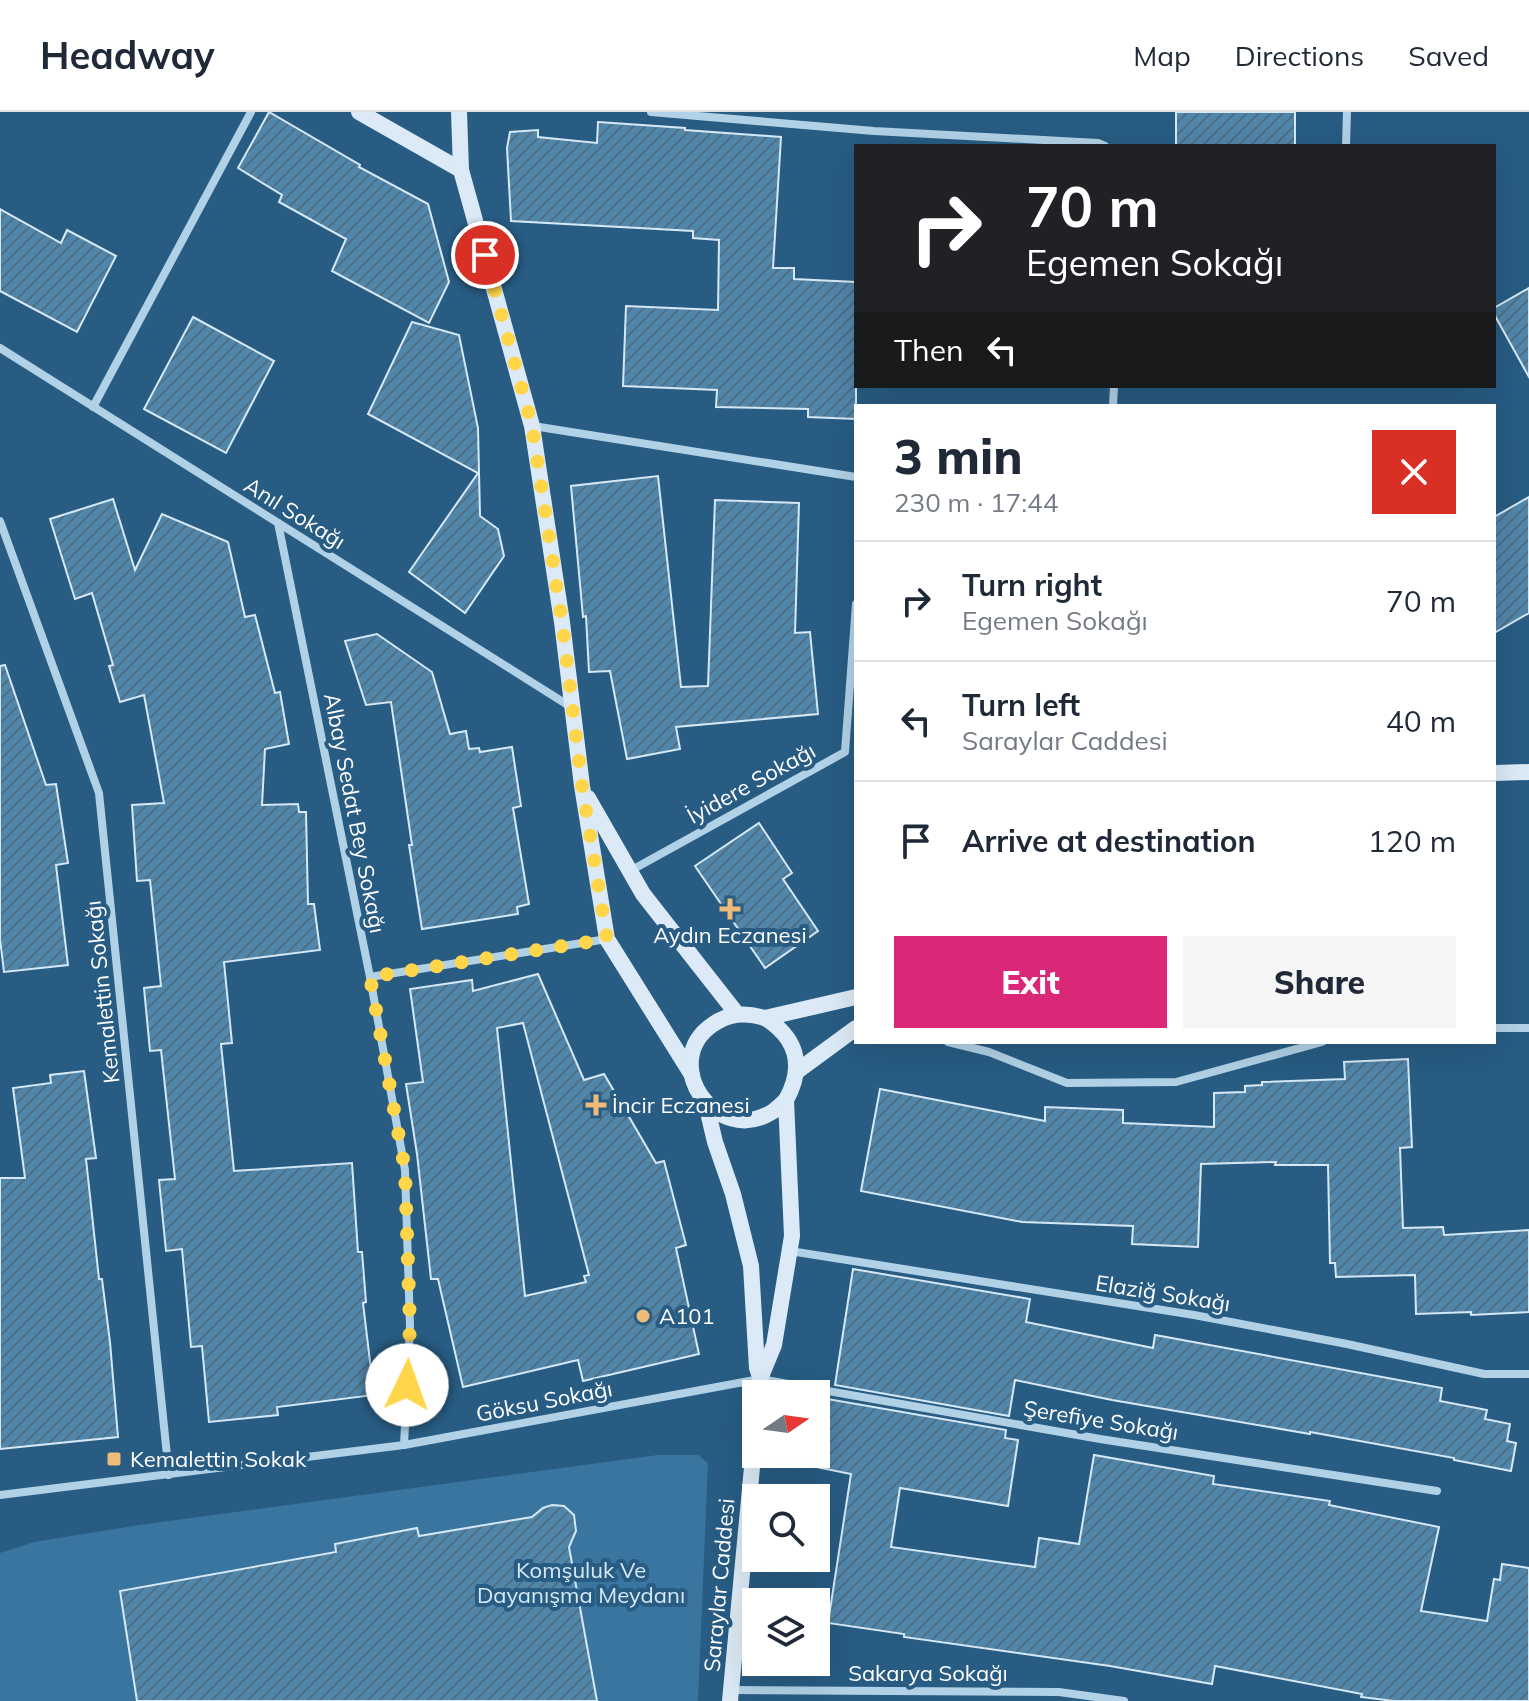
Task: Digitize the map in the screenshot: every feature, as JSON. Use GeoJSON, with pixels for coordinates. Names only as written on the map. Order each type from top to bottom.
{"type":"FeatureCollection","features":[{"type":"Feature","properties":{"kind":"street"},"geometry":{"type":"LineString","coordinates":[[93,407],[251,112]]}},
{"type":"Feature","properties":{"kind":"street"},"geometry":{"type":"LineString","coordinates":[[359,112],[461,170]]}},
{"type":"Feature","properties":{"kind":"street"},"geometry":{"type":"LineString","coordinates":[[459,112],[461,170],[532,426],[562,622],[582,786],[607,939],[692,1075]]}},
{"type":"Feature","properties":{"kind":"street"},"geometry":{"type":"LineString","coordinates":[[651,112],[874,131],[1100,144]]}},
{"type":"Feature","properties":{"kind":"street"},"geometry":{"type":"LineString","coordinates":[[1346,144],[1347,112]]}},
{"type":"Feature","properties":{"kind":"street","name":"Anıl Sokağı"},"geometry":{"type":"LineString","coordinates":[[0,348],[571,707]]}},
{"type":"Feature","properties":{"kind":"street"},"geometry":{"type":"LineString","coordinates":[[532,426],[854,477]]}},
{"type":"Feature","properties":{"kind":"street","name":"Kemalettin Sokağı"},"geometry":{"type":"LineString","coordinates":[[0,521],[99,793],[169,1475]]}},
{"type":"Feature","properties":{"kind":"street","name":"Albay Sedat Bey Sokağı"},"geometry":{"type":"LineString","coordinates":[[278,523],[370,977],[405,1170],[410,1326],[404,1445]]}},
{"type":"Feature","properties":{"kind":"street","name":"İyidere Sokağı"},"geometry":{"type":"LineString","coordinates":[[630,871],[845,752],[854,631]]}},
{"type":"Feature","properties":{"kind":"street"},"geometry":{"type":"LineString","coordinates":[[1496,773],[1529,772]]}},
{"type":"Feature","properties":{"kind":"street"},"geometry":{"type":"LineString","coordinates":[[582,786],[643,894],[737,1014]]}},
{"type":"Feature","properties":{"kind":"street"},"geometry":{"type":"LineString","coordinates":[[370,977],[607,939]]}},
{"type":"Feature","properties":{"kind":"street"},"geometry":{"type":"LineString","coordinates":[[765,1018],[854,997]]}},
{"type":"Feature","properties":{"kind":"street"},"geometry":{"type":"LineString","coordinates":[[737,1014],[765,1018],[779,1027],[790,1040],[796,1055],[793,1087],[786,1100],[773,1112],[756,1119],[737,1120],[720,1114],[706,1104],[696,1091],[691,1058],[697,1042],[707,1028],[721,1019],[737,1014]]}},
{"type":"Feature","properties":{"kind":"street"},"geometry":{"type":"LineString","coordinates":[[1496,1028],[1529,1028]]}},
{"type":"Feature","properties":{"kind":"street"},"geometry":{"type":"LineString","coordinates":[[796,1072],[854,1029]]}},
{"type":"Feature","properties":{"kind":"street"},"geometry":{"type":"LineString","coordinates":[[956,1044],[989,1052],[1067,1083],[1176,1082],[1315,1044]]}},
{"type":"Feature","properties":{"kind":"street"},"geometry":{"type":"LineString","coordinates":[[762,1380],[774,1345],[792,1222],[786,1100]]}},
{"type":"Feature","properties":{"kind":"street"},"geometry":{"type":"LineString","coordinates":[[706,1104],[751,1266],[759,1380]]}},
{"type":"Feature","properties":{"kind":"street","name":"Elaziğ Sokağı"},"geometry":{"type":"LineString","coordinates":[[789,1251],[1194,1315],[1484,1374],[1529,1374]]}},
{"type":"Feature","properties":{"kind":"street","name":"Göksu Sokağı"},"geometry":{"type":"LineString","coordinates":[[0,1495],[404,1445],[742,1389]]}},
{"type":"Feature","properties":{"kind":"street","name":"Şerefiye Sokağı"},"geometry":{"type":"LineString","coordinates":[[830,1397],[1437,1491]]}},
{"type":"Feature","properties":{"kind":"street","name":"Saraylar Caddesi"},"geometry":{"type":"LineString","coordinates":[[730,1696],[752,1468]]}},
{"type":"Feature","properties":{"kind":"street","name":"Sakarya Sokağı"},"geometry":{"type":"LineString","coordinates":[[730,1696],[1059,1697],[1124,1701]]}},
{"type":"Feature","properties":{"kind":"green space","name":"Komşuluk Ve Dayanışma Meydanı"},"geometry":{"type":"Polygon","coordinates":[[[658,1455],[698,1455],[708,1463],[698,1701],[0,1701],[0,1553],[34,1542],[139,1525],[658,1455]]]}},
{"type":"Feature","properties":{"kind":"building"},"geometry":{"type":"Polygon","coordinates":[[[269,112],[359,167],[428,204],[449,282],[429,323],[332,271],[346,239],[279,202],[282,195],[238,168],[269,112]]]}},
{"type":"Feature","properties":{"kind":"building"},"geometry":{"type":"Polygon","coordinates":[[[1176,112],[1295,112],[1295,144],[1176,144],[1176,112]]]}},
{"type":"Feature","properties":{"kind":"building"},"geometry":{"type":"Polygon","coordinates":[[[598,122],[781,137],[773,268],[794,268],[794,279],[854,282],[854,419],[808,417],[808,409],[716,407],[717,390],[623,386],[626,306],[718,310],[719,240],[693,238],[693,231],[511,221],[507,148],[510,132],[538,130],[538,137],[597,143],[598,122]]]}},
{"type":"Feature","properties":{"kind":"building"},"geometry":{"type":"Polygon","coordinates":[[[0,209],[61,243],[67,230],[116,256],[77,332],[0,291],[0,209]]]}},
{"type":"Feature","properties":{"kind":"building"},"geometry":{"type":"Polygon","coordinates":[[[1529,288],[1529,377],[1496,318],[1496,307],[1529,288]]]}},
{"type":"Feature","properties":{"kind":"building"},"geometry":{"type":"Polygon","coordinates":[[[193,317],[274,361],[226,453],[144,409],[193,317]]]}},
{"type":"Feature","properties":{"kind":"building"},"geometry":{"type":"Polygon","coordinates":[[[412,322],[459,335],[478,428],[480,516],[498,529],[504,556],[465,613],[409,572],[478,473],[368,414],[412,322]]]}},
{"type":"Feature","properties":{"kind":"building"},"geometry":{"type":"Polygon","coordinates":[[[658,476],[681,687],[708,686],[715,500],[799,503],[795,633],[810,632],[818,714],[676,727],[680,749],[627,759],[610,671],[589,672],[586,616],[583,617],[571,486],[658,476]]]}},
{"type":"Feature","properties":{"kind":"building"},"geometry":{"type":"Polygon","coordinates":[[[1529,497],[1529,613],[1496,632],[1496,516],[1529,497]]]}},
{"type":"Feature","properties":{"kind":"building"},"geometry":{"type":"Polygon","coordinates":[[[113,499],[135,570],[162,514],[228,542],[245,617],[255,615],[275,693],[280,692],[289,744],[265,749],[262,805],[298,804],[299,812],[306,812],[308,904],[314,904],[320,950],[224,962],[232,1043],[221,1044],[234,1171],[352,1163],[358,1252],[362,1252],[366,1302],[363,1303],[374,1395],[277,1407],[278,1415],[209,1422],[202,1346],[191,1347],[182,1249],[166,1251],[159,1180],[175,1179],[161,1050],[150,1051],[144,988],[161,986],[150,880],[137,881],[132,805],[164,803],[144,695],[120,702],[109,666],[113,665],[92,593],[75,599],[50,519],[113,499]]]}},
{"type":"Feature","properties":{"kind":"building"},"geometry":{"type":"Polygon","coordinates":[[[377,634],[432,672],[450,734],[466,731],[469,749],[479,748],[480,752],[512,747],[521,806],[513,808],[529,904],[517,907],[518,914],[422,929],[391,702],[366,705],[345,641],[377,634]]]}},
{"type":"Feature","properties":{"kind":"building"},"geometry":{"type":"Polygon","coordinates":[[[5,665],[46,785],[56,784],[68,863],[56,865],[68,965],[4,972],[0,939],[0,666],[5,665]]]}},
{"type":"Feature","properties":{"kind":"building"},"geometry":{"type":"Polygon","coordinates":[[[759,823],[792,873],[783,879],[818,931],[765,968],[695,866],[759,823]]]}},
{"type":"Feature","properties":{"kind":"building"},"geometry":{"type":"Polygon","coordinates":[[[538,974],[584,1080],[604,1074],[656,1163],[664,1161],[686,1245],[676,1248],[699,1354],[583,1381],[578,1360],[463,1387],[438,1279],[431,1279],[406,1084],[423,1082],[410,989],[472,980],[473,991],[538,974]],[[523,1023],[497,1028],[525,1296],[586,1282],[584,1276],[589,1275],[523,1023]]]}},
{"type":"Feature","properties":{"kind":"building"},"geometry":{"type":"Polygon","coordinates":[[[1408,1059],[1412,1147],[1400,1148],[1403,1228],[1443,1227],[1444,1235],[1529,1230],[1529,1312],[1416,1314],[1415,1275],[1336,1277],[1335,1263],[1330,1263],[1328,1165],[1275,1165],[1276,1162],[1201,1164],[1198,1247],[1132,1244],[1133,1226],[1022,1222],[861,1191],[880,1089],[1045,1121],[1045,1107],[1123,1110],[1123,1123],[1214,1127],[1214,1093],[1245,1092],[1245,1086],[1262,1085],[1262,1082],[1345,1079],[1344,1062],[1408,1059]]]}},
{"type":"Feature","properties":{"kind":"building"},"geometry":{"type":"Polygon","coordinates":[[[84,1071],[96,1158],[86,1159],[99,1279],[102,1279],[110,1342],[118,1437],[0,1449],[0,1178],[25,1178],[13,1088],[51,1083],[50,1075],[84,1071]]]}},
{"type":"Feature","properties":{"kind":"building"},"geometry":{"type":"Polygon","coordinates":[[[853,1269],[1030,1299],[1026,1322],[1153,1348],[1155,1335],[1442,1388],[1440,1401],[1487,1410],[1485,1419],[1510,1424],[1507,1441],[1516,1443],[1511,1471],[1454,1458],[1112,1400],[1015,1380],[1009,1416],[835,1385],[853,1269]]]}},
{"type":"Feature","properties":{"kind":"building"},"geometry":{"type":"Polygon","coordinates":[[[830,1399],[1006,1430],[1005,1438],[1018,1440],[1008,1506],[900,1488],[891,1547],[1035,1567],[1039,1538],[1079,1544],[1094,1455],[1214,1476],[1213,1484],[1330,1501],[1329,1505],[1439,1527],[1421,1611],[1487,1621],[1494,1579],[1500,1580],[1502,1564],[1529,1568],[1529,1701],[1394,1701],[1361,1697],[1362,1694],[1215,1666],[1212,1684],[830,1623],[851,1474],[821,1468],[830,1468],[830,1399]]]}},
{"type":"Feature","properties":{"kind":"building"},"geometry":{"type":"Polygon","coordinates":[[[552,1505],[564,1506],[574,1515],[576,1531],[569,1547],[597,1701],[137,1701],[120,1591],[336,1552],[335,1544],[417,1528],[419,1536],[532,1517],[552,1505]]]}},
{"type":"Feature","properties":{"kind":"place","name":"Aydın Eczanesi"},"geometry":{"type":"Point","coordinates":[730,909]}},
{"type":"Feature","properties":{"kind":"place","name":"İncir Eczanesi"},"geometry":{"type":"Point","coordinates":[596,1105]}},
{"type":"Feature","properties":{"kind":"place","name":"A101"},"geometry":{"type":"Point","coordinates":[643,1316]}},
{"type":"Feature","properties":{"kind":"place","name":"Kemalettin Sokak"},"geometry":{"type":"Point","coordinates":[114,1459]}},
{"type":"Feature","properties":{"kind":"route"},"geometry":{"type":"LineString","coordinates":[[407,1385],[410,1326],[405,1170],[370,977],[607,939],[582,786],[562,622],[532,426],[485,255]]}}]}
